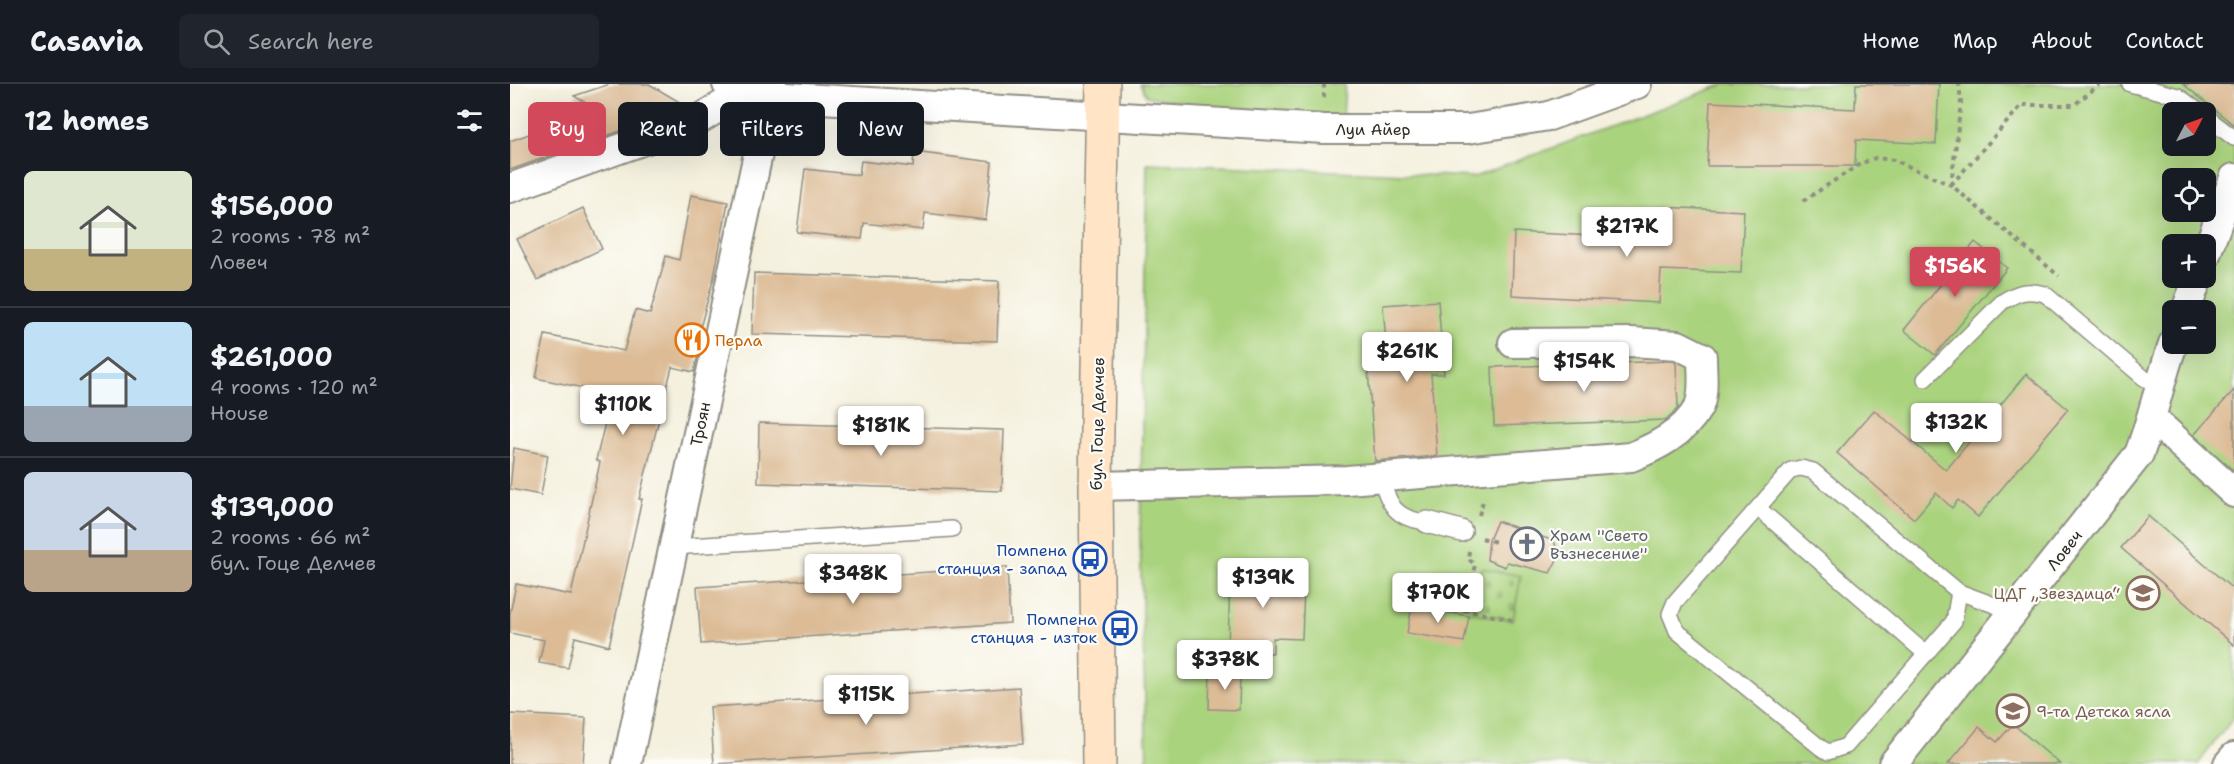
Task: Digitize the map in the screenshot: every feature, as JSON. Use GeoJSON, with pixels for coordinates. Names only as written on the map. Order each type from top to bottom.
{"type":"FeatureCollection","features":[{"type":"Feature","properties":{"kind":"main road","name":"бул. Гоце Делчев"},"geometry":{"type":"LineString","coordinates":[[1099,764],[1096,486],[1103,84]]}},
{"type":"Feature","properties":{"kind":"street","name":"Луи Айер"},"geometry":{"type":"LineString","coordinates":[[734,88],[1101,117],[1324,129],[1468,129],[1549,116],[1637,84]]}},
{"type":"Feature","properties":{"kind":"street"},"geometry":{"type":"LineString","coordinates":[[510,188],[695,122],[734,88]]}},
{"type":"Feature","properties":{"kind":"street","name":"Троян"},"geometry":{"type":"LineString","coordinates":[[627,764],[772,90]]}},
{"type":"Feature","properties":{"kind":"street"},"geometry":{"type":"LineString","coordinates":[[2213,234],[2234,178]]}},
{"type":"Feature","properties":{"kind":"street"},"geometry":{"type":"LineString","coordinates":[[1096,486],[1347,480],[1630,457],[1652,449],[1676,434],[1698,407],[1702,381],[1702,357],[1678,345],[1631,342],[1513,343]]}},
{"type":"Feature","properties":{"kind":"street","name":"Ловеч"},"geometry":{"type":"LineString","coordinates":[[1893,764],[2016,613],[2139,454],[2153,419],[2158,386],[2170,354]]}},
{"type":"Feature","properties":{"kind":"street"},"geometry":{"type":"LineString","coordinates":[[2153,419],[2234,493]]}},
{"type":"Feature","properties":{"kind":"street"},"geometry":{"type":"LineString","coordinates":[[1426,522],[1461,531]]}},
{"type":"Feature","properties":{"kind":"street"},"geometry":{"type":"LineString","coordinates":[[2228,764],[2234,757]]}},
{"type":"Feature","properties":{"kind":"lane"},"geometry":{"type":"LineString","coordinates":[[2130,84],[2178,96],[2186,102]]}},
{"type":"Feature","properties":{"kind":"lane"},"geometry":{"type":"LineString","coordinates":[[2216,124],[2234,138]]}},
{"type":"Feature","properties":{"kind":"lane"},"geometry":{"type":"LineString","coordinates":[[1925,379],[2002,302],[2016,293],[2029,290],[2045,294],[2144,378],[2158,386]]}},
{"type":"Feature","properties":{"kind":"lane"},"geometry":{"type":"LineString","coordinates":[[1959,592],[1954,621],[1846,747],[1828,752],[1677,631],[1670,614],[1675,602],[1791,470],[1801,468],[1813,471],[1959,592],[2016,613]]}},
{"type":"Feature","properties":{"kind":"lane"},"geometry":{"type":"LineString","coordinates":[[1380,477],[1390,506],[1403,517],[1426,522]]}},
{"type":"Feature","properties":{"kind":"lane"},"geometry":{"type":"LineString","coordinates":[[1758,508],[1926,654]]}},
{"type":"Feature","properties":{"kind":"lane"},"geometry":{"type":"LineString","coordinates":[[674,547],[952,529]]}},
{"type":"Feature","properties":{"kind":"path"},"geometry":{"type":"LineString","coordinates":[[1952,185],[1961,102],[1959,84]]}},
{"type":"Feature","properties":{"kind":"path"},"geometry":{"type":"LineString","coordinates":[[1952,185],[2022,105],[2074,105],[2100,84]]}},
{"type":"Feature","properties":{"kind":"path"},"geometry":{"type":"LineString","coordinates":[[1803,201],[1860,164],[1875,158],[1894,160],[1952,185],[2067,283]]}},
{"type":"Feature","properties":{"kind":"path"},"geometry":{"type":"LineString","coordinates":[[1468,558],[1475,565],[1464,610],[1512,620]]}},
{"type":"Feature","properties":{"kind":"green space"},"geometry":{"type":"Polygon","coordinates":[[[1140,84],[1345,84],[1343,117],[1192,105],[1146,96],[1140,84]]]}},
{"type":"Feature","properties":{"kind":"green space"},"geometry":{"type":"Polygon","coordinates":[[[1725,84],[2234,84],[2234,717],[2198,764],[1147,764],[1140,539],[1147,163],[1474,177],[1725,84]]]}},
{"type":"Feature","properties":{"kind":"green space"},"geometry":{"type":"Polygon","coordinates":[[[1482,568],[1521,576],[1513,620],[1473,613],[1482,568]]]}},
{"type":"Feature","properties":{"kind":"building"},"geometry":{"type":"Polygon","coordinates":[[[610,84],[649,84],[680,102],[618,102],[618,132],[606,136],[606,102],[585,102],[574,96],[610,84]]]}},
{"type":"Feature","properties":{"kind":"building"},"geometry":{"type":"Polygon","coordinates":[[[1856,84],[1939,84],[1936,144],[1856,140],[1855,166],[1707,166],[1710,102],[1855,109],[1856,84]]]}},
{"type":"Feature","properties":{"kind":"building"},"geometry":{"type":"Polygon","coordinates":[[[2183,84],[2234,84],[2234,125],[2216,111],[2216,102],[2205,102],[2183,84]]]}},
{"type":"Feature","properties":{"kind":"building"},"geometry":{"type":"Polygon","coordinates":[[[528,134],[528,156],[550,156],[510,170],[510,141],[528,134]]]}},
{"type":"Feature","properties":{"kind":"building"},"geometry":{"type":"Polygon","coordinates":[[[924,153],[992,162],[986,220],[925,213],[923,230],[864,223],[862,239],[797,232],[805,169],[859,175],[861,161],[913,167],[914,156],[924,156],[924,153]]]}},
{"type":"Feature","properties":{"kind":"building"},"geometry":{"type":"Polygon","coordinates":[[[691,195],[728,202],[714,277],[700,328],[704,329],[694,372],[672,367],[639,499],[642,499],[609,646],[575,637],[568,668],[539,663],[544,640],[510,633],[510,614],[516,584],[571,595],[600,462],[596,460],[612,394],[536,378],[545,335],[624,351],[635,310],[650,314],[666,256],[679,260],[691,195]]]}},
{"type":"Feature","properties":{"kind":"building"},"geometry":{"type":"Polygon","coordinates":[[[1661,207],[1744,211],[1741,273],[1661,270],[1659,303],[1512,295],[1514,232],[1660,239],[1661,207]]]}},
{"type":"Feature","properties":{"kind":"building"},"geometry":{"type":"Polygon","coordinates":[[[583,208],[602,249],[537,280],[517,239],[583,208]]]}},
{"type":"Feature","properties":{"kind":"building"},"geometry":{"type":"Polygon","coordinates":[[[1975,242],[2007,268],[1935,355],[1904,330],[1975,242]]]}},
{"type":"Feature","properties":{"kind":"building"},"geometry":{"type":"Polygon","coordinates":[[[754,273],[999,281],[997,341],[752,334],[754,273]]]}},
{"type":"Feature","properties":{"kind":"building"},"geometry":{"type":"Polygon","coordinates":[[[1438,301],[1444,374],[1431,374],[1437,456],[1375,461],[1368,370],[1388,369],[1383,305],[1438,301]]]}},
{"type":"Feature","properties":{"kind":"building"},"geometry":{"type":"Polygon","coordinates":[[[1673,361],[1676,363],[1678,408],[1666,420],[1494,426],[1492,367],[1673,361]]]}},
{"type":"Feature","properties":{"kind":"building"},"geometry":{"type":"Polygon","coordinates":[[[2026,374],[2068,409],[1978,517],[1958,500],[1952,508],[1936,493],[1914,519],[1837,453],[1874,410],[1946,470],[2026,374]]]}},
{"type":"Feature","properties":{"kind":"building"},"geometry":{"type":"Polygon","coordinates":[[[2234,390],[2234,471],[2194,435],[2234,390]]]}},
{"type":"Feature","properties":{"kind":"building"},"geometry":{"type":"Polygon","coordinates":[[[759,423],[1004,430],[1002,491],[758,483],[759,423]]]}},
{"type":"Feature","properties":{"kind":"building"},"geometry":{"type":"Polygon","coordinates":[[[514,448],[548,455],[541,495],[510,489],[514,448]]]}},
{"type":"Feature","properties":{"kind":"building"},"geometry":{"type":"Polygon","coordinates":[[[2148,516],[2234,590],[2234,645],[2121,548],[2148,516]]]}},
{"type":"Feature","properties":{"kind":"building","name":"Храм ''Свето Възнесение''"},"geometry":{"type":"Polygon","coordinates":[[[1497,521],[1554,541],[1559,556],[1550,573],[1507,562],[1505,567],[1487,560],[1489,540],[1497,521]]]}},
{"type":"Feature","properties":{"kind":"building"},"geometry":{"type":"Polygon","coordinates":[[[1007,567],[1010,623],[701,644],[697,587],[1007,567]]]}},
{"type":"Feature","properties":{"kind":"building"},"geometry":{"type":"Polygon","coordinates":[[[1230,568],[1294,569],[1293,588],[1304,588],[1302,639],[1273,638],[1273,653],[1228,652],[1230,568]]]}},
{"type":"Feature","properties":{"kind":"building"},"geometry":{"type":"Polygon","coordinates":[[[1412,606],[1469,616],[1464,642],[1407,633],[1412,606]]]}},
{"type":"Feature","properties":{"kind":"building"},"geometry":{"type":"Polygon","coordinates":[[[1210,672],[1240,672],[1239,710],[1209,709],[1210,672]]]}},
{"type":"Feature","properties":{"kind":"building"},"geometry":{"type":"Polygon","coordinates":[[[1019,687],[1023,744],[714,764],[710,707],[1019,687]]]}},
{"type":"Feature","properties":{"kind":"building"},"geometry":{"type":"Polygon","coordinates":[[[511,714],[586,718],[583,764],[510,764],[511,714]]]}},
{"type":"Feature","properties":{"kind":"building"},"geometry":{"type":"Polygon","coordinates":[[[2013,724],[2060,764],[1948,764],[1979,727],[1997,742],[2013,724]]]}},
{"type":"Feature","properties":{"kind":"place","name":"Перла"},"geometry":{"type":"Point","coordinates":[692,340]}},
{"type":"Feature","properties":{"kind":"place","name":"Храм ''Свето Възнесение''"},"geometry":{"type":"Point","coordinates":[1527,544]}},
{"type":"Feature","properties":{"kind":"place","name":"Помпена станция - запад"},"geometry":{"type":"Point","coordinates":[1090,559]}},
{"type":"Feature","properties":{"kind":"place","name":"ЦДГ „Звездица“"},"geometry":{"type":"Point","coordinates":[2143,593]}},
{"type":"Feature","properties":{"kind":"place","name":"Помпена станция - изток"},"geometry":{"type":"Point","coordinates":[1120,628]}},
{"type":"Feature","properties":{"kind":"place","name":"9-та Детска ясла"},"geometry":{"type":"Point","coordinates":[2013,711]}}]}
